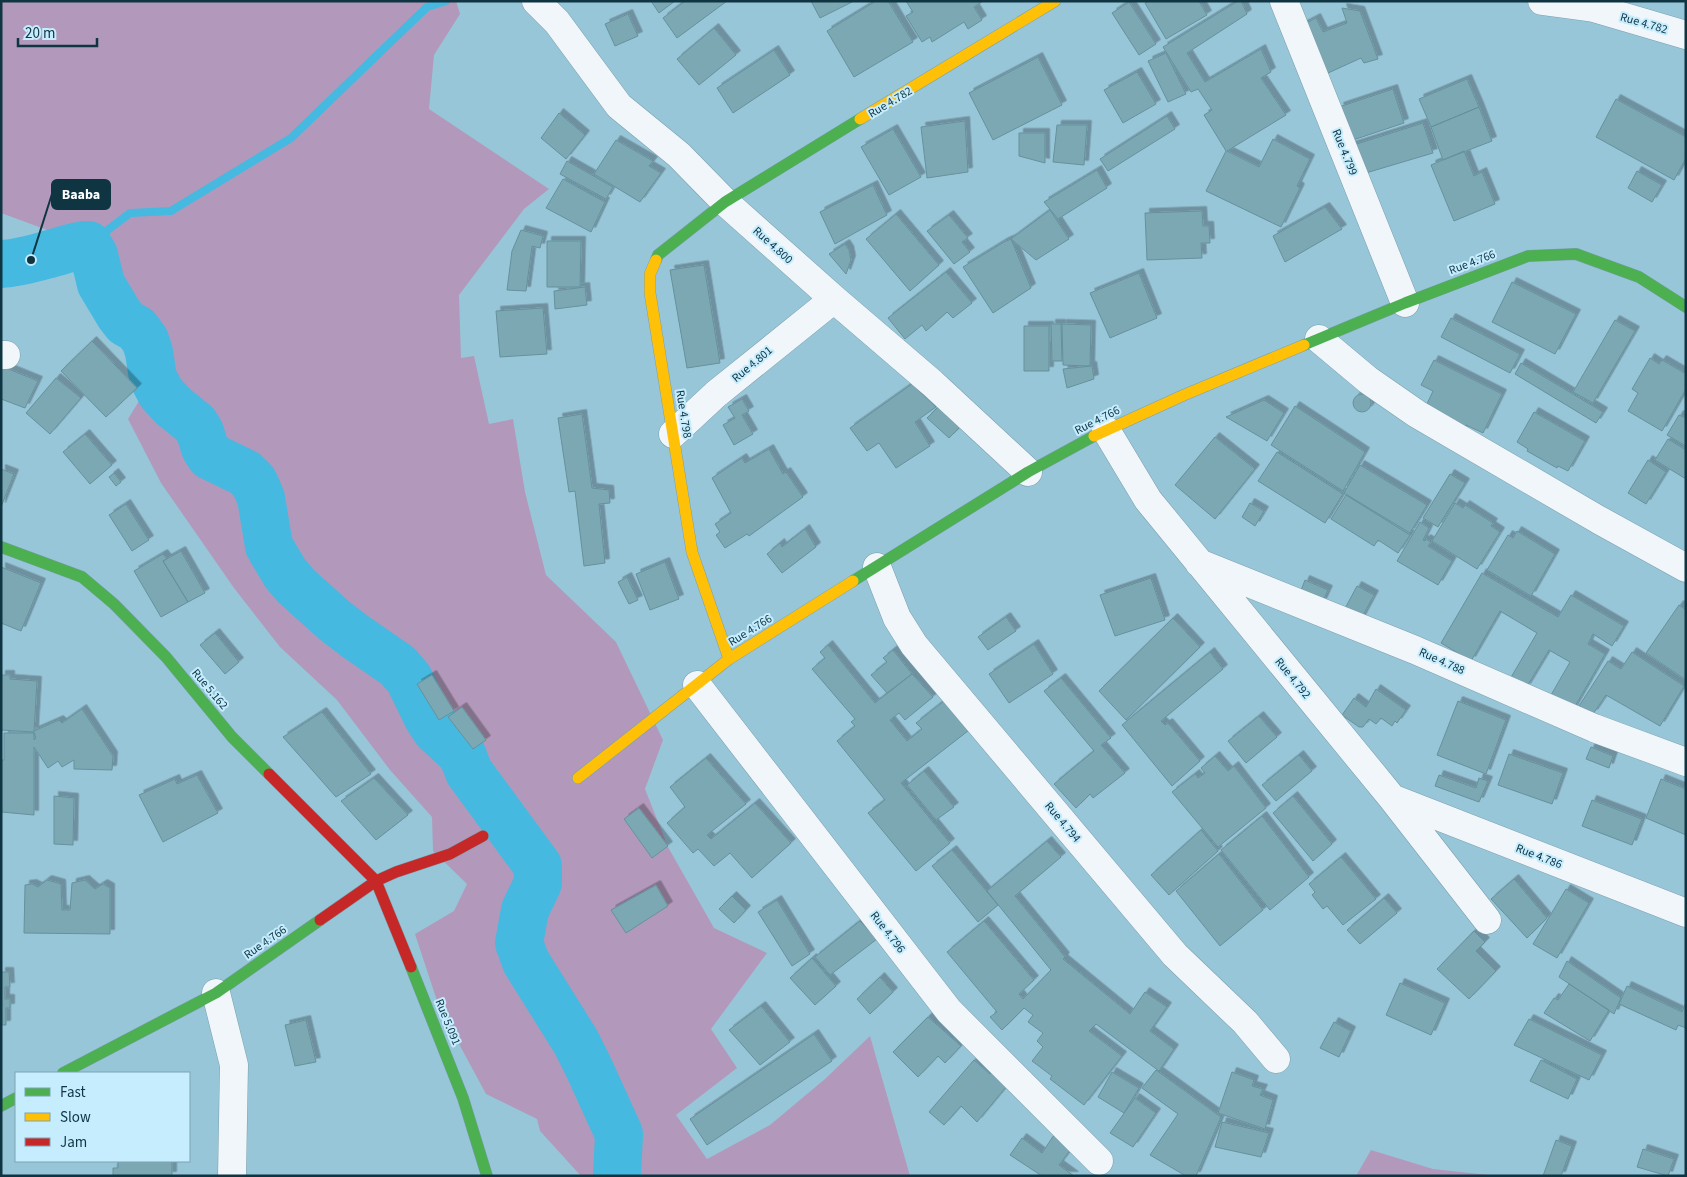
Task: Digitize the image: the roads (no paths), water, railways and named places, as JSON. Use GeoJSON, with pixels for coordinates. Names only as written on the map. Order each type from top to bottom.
{"type":"FeatureCollection","features":[{"type":"Feature","properties":{"kind":"street","name":"Rue 4.800"},"geometry":{"type":"LineString","coordinates":[[536,1],[557,22],[619,106],[679,155],[726,202],[834,299],[932,383],[1028,472]]}},
{"type":"Feature","properties":{"kind":"street","name":"Rue 4.782"},"geometry":{"type":"LineString","coordinates":[[726,202],[1055,1]]}},
{"type":"Feature","properties":{"kind":"street","name":"Rue 4.799"},"geometry":{"type":"LineString","coordinates":[[1284,1],[1405,302]]}},
{"type":"Feature","properties":{"kind":"street","name":"Rue 4.782"},"geometry":{"type":"LineString","coordinates":[[1542,1],[1599,5],[1686,35]]}},
{"type":"Feature","properties":{"kind":"street","name":"Rue 4.798"},"geometry":{"type":"LineString","coordinates":[[726,202],[658,255],[650,274],[650,293],[692,552],[730,659]]}},
{"type":"Feature","properties":{"kind":"street","name":"Rue 4.766"},"geometry":{"type":"LineString","coordinates":[[578,778],[730,659],[1028,472],[1106,430],[1184,395],[1405,302],[1528,256],[1576,254],[1639,277],[1686,307]]}},
{"type":"Feature","properties":{"kind":"street","name":"Rue 4.801"},"geometry":{"type":"LineString","coordinates":[[673,434],[716,394],[834,299]]}},
{"type":"Feature","properties":{"kind":"street"},"geometry":{"type":"LineString","coordinates":[[1319,338],[1368,380],[1417,414],[1599,520],[1686,568]]}},
{"type":"Feature","properties":{"kind":"street","name":"Rue 4.792"},"geometry":{"type":"LineString","coordinates":[[1106,430],[1148,500],[1392,798],[1487,920]]}},
{"type":"Feature","properties":{"kind":"street","name":"Rue 5.162"},"geometry":{"type":"LineString","coordinates":[[1,547],[82,578],[114,604],[166,658],[232,737],[376,881]]}},
{"type":"Feature","properties":{"kind":"street","name":"Rue 4.788"},"geometry":{"type":"LineString","coordinates":[[1197,562],[1415,650],[1594,728],[1686,762]]}},
{"type":"Feature","properties":{"kind":"street","name":"Rue 4.794"},"geometry":{"type":"LineString","coordinates":[[876,567],[897,618],[914,645],[1175,955],[1245,1022],[1276,1059]]}},
{"type":"Feature","properties":{"kind":"street","name":"Rue 4.796"},"geometry":{"type":"LineString","coordinates":[[697,685],[949,1011],[1099,1161]]}},
{"type":"Feature","properties":{"kind":"street","name":"Rue 4.786"},"geometry":{"type":"LineString","coordinates":[[1392,798],[1686,912]]}},
{"type":"Feature","properties":{"kind":"street","name":"Rue 4.766"},"geometry":{"type":"LineString","coordinates":[[65,1072],[216,993],[376,881],[396,872],[450,854],[483,836]]}},
{"type":"Feature","properties":{"kind":"street","name":"Rue 5.091"},"geometry":{"type":"LineString","coordinates":[[376,881],[463,1098],[487,1176]]}},
{"type":"Feature","properties":{"kind":"street"},"geometry":{"type":"LineString","coordinates":[[216,993],[234,1065],[232,1176]]}},
{"type":"Feature","properties":{"kind":"street"},"geometry":{"type":"LineString","coordinates":[[1,1106],[15,1099]]}},
{"type":"Feature","properties":{"kind":"waterway"},"geometry":{"type":"LineString","coordinates":[[88,245],[130,213],[171,211],[291,138],[427,7],[446,1]]}},
{"type":"Feature","properties":{"kind":"waterway"},"geometry":{"type":"LineString","coordinates":[[1,264],[36,258],[76,246],[88,245],[94,255],[101,284],[126,323],[137,329],[145,340],[153,378],[161,393],[173,406],[195,424],[210,456],[245,473],[254,482],[261,498],[269,546],[285,573],[296,586],[335,621],[398,666],[409,679],[436,730],[462,754],[469,772],[538,866],[538,883],[525,910],[519,943],[526,962],[576,1042],[619,1134],[617,1176]]}},
{"type":"Feature","properties":{"kind":"place","name":"Baaba"},"geometry":{"type":"Point","coordinates":[31,260]}}]}
